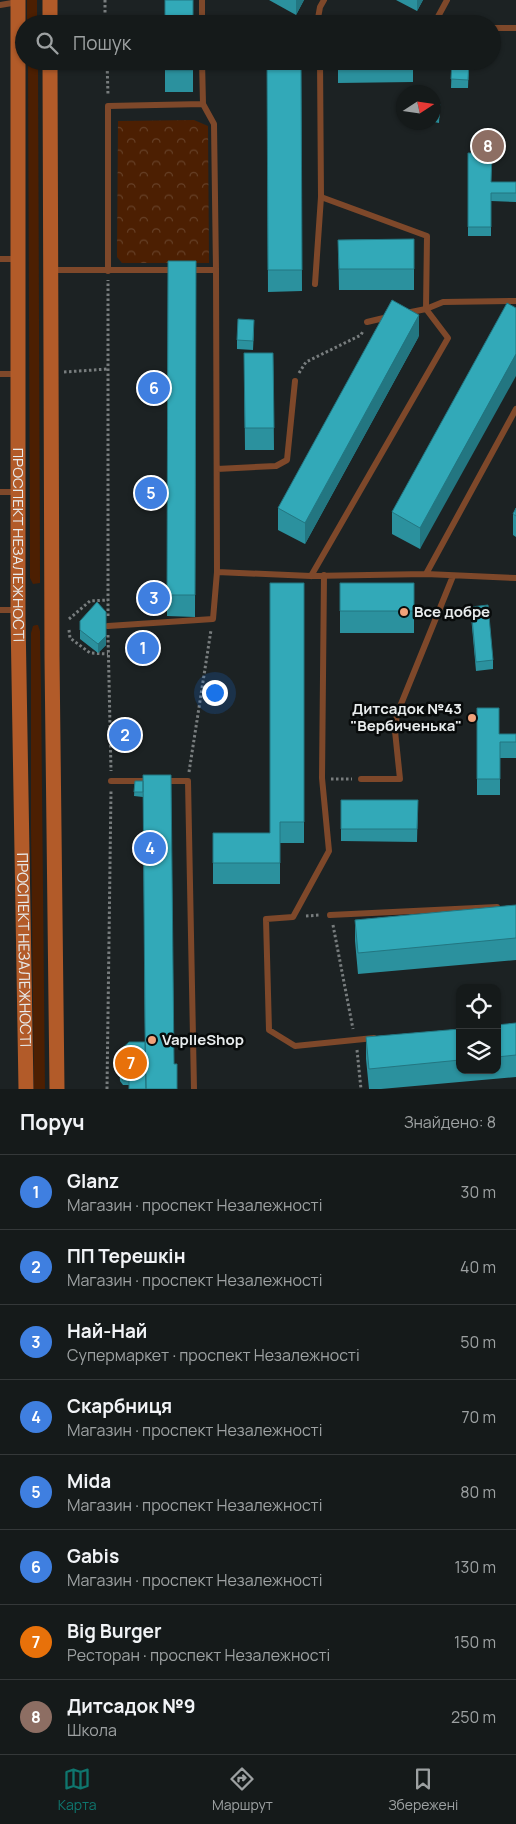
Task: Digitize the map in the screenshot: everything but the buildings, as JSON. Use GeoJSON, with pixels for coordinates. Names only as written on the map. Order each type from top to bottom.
{"type":"FeatureCollection","features":[{"type":"Feature","properties":{"kind":"main road"},"geometry":{"type":"LineString","coordinates":[[50,0],[50,15]]}},
{"type":"Feature","properties":{"kind":"main road","name":"ПРОСПЕКТ НЕЗАЛЕЖНОСТІ"},"geometry":{"type":"LineString","coordinates":[[18,1],[18,15]]}},
{"type":"Feature","properties":{"kind":"main road","name":"ПРОСПЕКТ НЕЗАЛЕЖНОСТІ"},"geometry":{"type":"LineString","coordinates":[[18,70],[19,259],[17,374],[26,1089]]}},
{"type":"Feature","properties":{"kind":"main road","name":"ПРОСПЕКТ НЕЗАЛЕЖНОСТІ"},"geometry":{"type":"LineString","coordinates":[[50,70],[52,657],[57,1089]]}},
{"type":"Feature","properties":{"kind":"lane"},"geometry":{"type":"LineString","coordinates":[[202,0],[202,15]]}},
{"type":"Feature","properties":{"kind":"lane"},"geometry":{"type":"LineString","coordinates":[[319,15],[320,7],[324,0]]}},
{"type":"Feature","properties":{"kind":"lane"},"geometry":{"type":"LineString","coordinates":[[439,15],[447,0]]}},
{"type":"Feature","properties":{"kind":"lane"},"geometry":{"type":"LineString","coordinates":[[0,4],[18,1]]}},
{"type":"Feature","properties":{"kind":"lane"},"geometry":{"type":"LineString","coordinates":[[501,28],[516,28]]}},
{"type":"Feature","properties":{"kind":"lane"},"geometry":{"type":"LineString","coordinates":[[108,626],[213,619],[217,572],[214,124],[204,104],[202,70]]}},
{"type":"Feature","properties":{"kind":"lane"},"geometry":{"type":"LineString","coordinates":[[315,284],[320,197],[320,70]]}},
{"type":"Feature","properties":{"kind":"lane"},"geometry":{"type":"LineString","coordinates":[[108,271],[108,106],[204,104]]}},
{"type":"Feature","properties":{"kind":"lane"},"geometry":{"type":"LineString","coordinates":[[311,576],[448,338],[426,309],[427,236],[320,197]]}},
{"type":"Feature","properties":{"kind":"lane"},"geometry":{"type":"LineString","coordinates":[[0,259],[19,259]]}},
{"type":"Feature","properties":{"kind":"lane"},"geometry":{"type":"LineString","coordinates":[[51,270],[216,270]]}},
{"type":"Feature","properties":{"kind":"lane"},"geometry":{"type":"LineString","coordinates":[[367,322],[426,309],[443,302],[516,301]]}},
{"type":"Feature","properties":{"kind":"lane"},"geometry":{"type":"LineString","coordinates":[[0,374],[17,374]]}},
{"type":"Feature","properties":{"kind":"lane"},"geometry":{"type":"LineString","coordinates":[[217,469],[276,466],[287,460],[294,381]]}},
{"type":"Feature","properties":{"kind":"lane"},"geometry":{"type":"LineString","coordinates":[[426,574],[516,409]]}},
{"type":"Feature","properties":{"kind":"lane"},"geometry":{"type":"LineString","coordinates":[[0,492],[18,492]]}},
{"type":"Feature","properties":{"kind":"lane"},"geometry":{"type":"LineString","coordinates":[[217,572],[311,576],[426,574],[516,578]]}},
{"type":"Feature","properties":{"kind":"lane"},"geometry":{"type":"LineString","coordinates":[[324,575],[322,778],[330,850],[293,917],[266,919],[270,1030],[295,1046],[384,1038]]}},
{"type":"Feature","properties":{"kind":"lane"},"geometry":{"type":"LineString","coordinates":[[361,779],[400,779],[395,731],[397,714],[453,576]]}},
{"type":"Feature","properties":{"kind":"lane"},"geometry":{"type":"LineString","coordinates":[[0,610],[19,610]]}},
{"type":"Feature","properties":{"kind":"lane"},"geometry":{"type":"LineString","coordinates":[[111,781],[188,780],[194,1089]]}},
{"type":"Feature","properties":{"kind":"lane"},"geometry":{"type":"LineString","coordinates":[[330,915],[506,907]]}},
{"type":"Feature","properties":{"kind":"path"},"geometry":{"type":"LineString","coordinates":[[105,0],[105,15]]}},
{"type":"Feature","properties":{"kind":"path"},"geometry":{"type":"LineString","coordinates":[[107,70],[108,106]]}},
{"type":"Feature","properties":{"kind":"path"},"geometry":{"type":"LineString","coordinates":[[107,1089],[111,781],[108,654],[108,271]]}},
{"type":"Feature","properties":{"kind":"path"},"geometry":{"type":"LineString","coordinates":[[294,381],[306,362],[361,335],[367,322]]}},
{"type":"Feature","properties":{"kind":"path"},"geometry":{"type":"LineString","coordinates":[[108,600],[90,601],[68,617],[70,638],[90,653],[108,654]]}},
{"type":"Feature","properties":{"kind":"path"},"geometry":{"type":"LineString","coordinates":[[188,780],[213,619]]}},
{"type":"Feature","properties":{"kind":"path"},"geometry":{"type":"LineString","coordinates":[[322,778],[361,779]]}},
{"type":"Feature","properties":{"kind":"path"},"geometry":{"type":"LineString","coordinates":[[293,917],[330,915],[356,1040],[361,1089]]}},
{"type":"Feature","properties":{"kind":"green space"},"geometry":{"type":"Polygon","coordinates":[[[27,0],[37,0],[37,15],[27,15],[27,0]]]}},
{"type":"Feature","properties":{"kind":"green space"},"geometry":{"type":"Polygon","coordinates":[[[28,70],[38,70],[40,583],[33,584],[30,578],[28,70]]]}},
{"type":"Feature","properties":{"kind":"green space"},"geometry":{"type":"Polygon","coordinates":[[[194,120],[208,126],[209,263],[122,263],[117,257],[118,121],[194,120]]]}},
{"type":"Feature","properties":{"kind":"green space"},"geometry":{"type":"Polygon","coordinates":[[[38,625],[40,631],[45,1089],[34,1089],[31,633],[33,626],[38,625]]]}},
{"type":"Feature","properties":{"kind":"place","name":"Дитсадок №9"},"geometry":{"type":"Point","coordinates":[488,146]}},
{"type":"Feature","properties":{"kind":"place","name":"Gabis"},"geometry":{"type":"Point","coordinates":[154,388]}},
{"type":"Feature","properties":{"kind":"place","name":"Mida"},"geometry":{"type":"Point","coordinates":[151,493]}},
{"type":"Feature","properties":{"kind":"place","name":"Най-Най"},"geometry":{"type":"Point","coordinates":[154,598]}},
{"type":"Feature","properties":{"kind":"place","name":"Все добре"},"geometry":{"type":"Point","coordinates":[404,612]}},
{"type":"Feature","properties":{"kind":"place","name":"Glanz"},"geometry":{"type":"Point","coordinates":[143,648]}},
{"type":"Feature","properties":{"kind":"place","name":"Дитсадок №43 \"Вербиченька\""},"geometry":{"type":"Point","coordinates":[472,718]}},
{"type":"Feature","properties":{"kind":"place","name":"ПП Терешкін"},"geometry":{"type":"Point","coordinates":[125,735]}},
{"type":"Feature","properties":{"kind":"place","name":"Скарбниця"},"geometry":{"type":"Point","coordinates":[150,848]}},
{"type":"Feature","properties":{"kind":"place","name":"VaplleShop"},"geometry":{"type":"Point","coordinates":[152,1040]}},
{"type":"Feature","properties":{"kind":"place","name":"Big Burger"},"geometry":{"type":"Point","coordinates":[131,1063]}}]}
